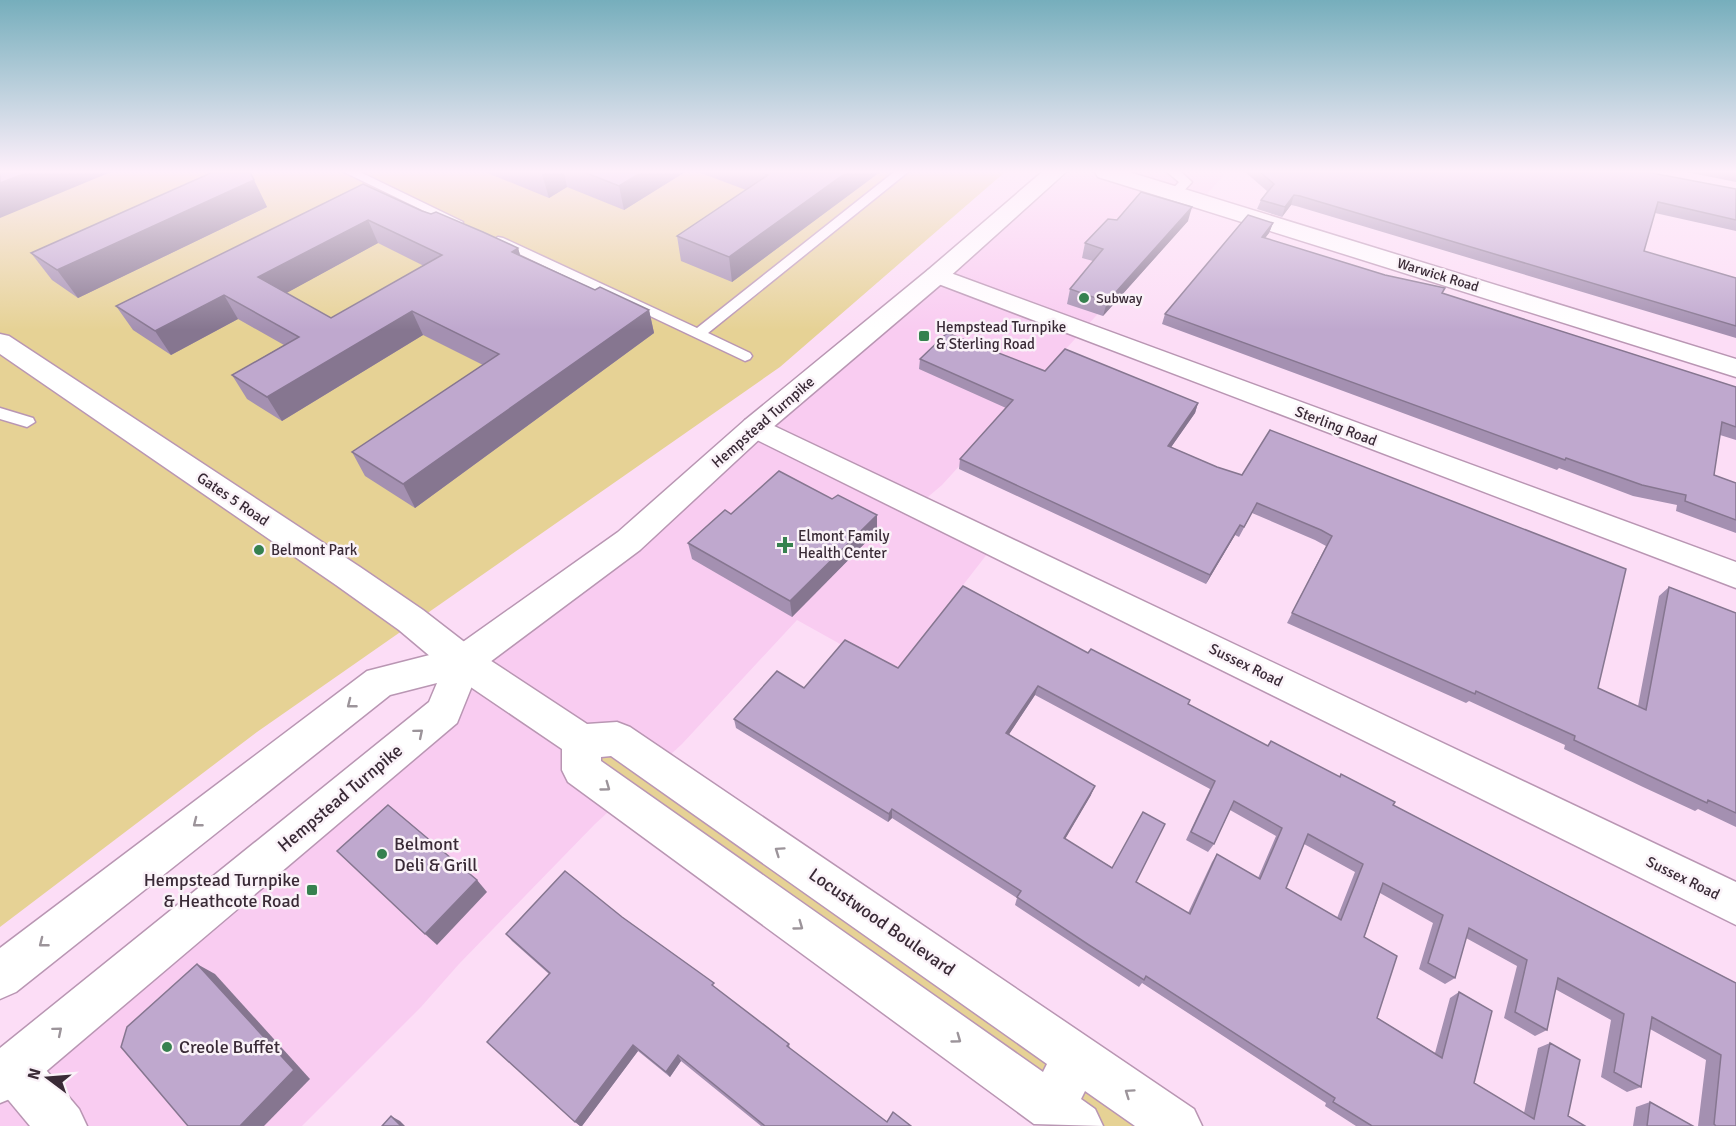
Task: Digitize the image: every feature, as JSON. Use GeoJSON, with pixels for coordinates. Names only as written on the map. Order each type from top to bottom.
{"type":"FeatureCollection","features":[{"type":"Feature","properties":{"kind":"street","name":"Hempstead Turnpike"},"geometry":{"type":"LineString","coordinates":[[0,976],[380,682],[463,662],[629,541],[755,427],[995,225]]}},
{"type":"Feature","properties":{"kind":"street","name":"Warwick Road"},"geometry":{"type":"LineString","coordinates":[[1300,225],[1736,368]]}},
{"type":"Feature","properties":{"kind":"street","name":"Sterling Road"},"geometry":{"type":"LineString","coordinates":[[937,275],[1736,575]]}},
{"type":"Feature","properties":{"kind":"street","name":"Gates 5 Road"},"geometry":{"type":"LineString","coordinates":[[0,342],[348,576],[411,620],[463,662]]}},
{"type":"Feature","properties":{"kind":"street","name":"Sussex Road"},"geometry":{"type":"LineString","coordinates":[[755,427],[1736,904]]}},
{"type":"Feature","properties":{"kind":"street","name":"Hempstead Turnpike"},"geometry":{"type":"LineString","coordinates":[[7,1074],[444,712],[463,662]]}},
{"type":"Feature","properties":{"kind":"street"},"geometry":{"type":"LineString","coordinates":[[463,662],[516,694],[581,741],[582,770],[1064,1116],[1077,1057]]}},
{"type":"Feature","properties":{"kind":"street","name":"Locustwood Boulevard"},"geometry":{"type":"LineString","coordinates":[[581,741],[617,739],[1178,1126]]}},
{"type":"Feature","properties":{"kind":"street"},"geometry":{"type":"LineString","coordinates":[[7,1074],[62,1126]]}},
{"type":"Feature","properties":{"kind":"lane"},"geometry":{"type":"LineString","coordinates":[[698,334],[836,225]]}},
{"type":"Feature","properties":{"kind":"lane"},"geometry":{"type":"LineString","coordinates":[[487,236],[745,356]]}},
{"type":"Feature","properties":{"kind":"lane"},"geometry":{"type":"LineString","coordinates":[[0,413],[27,422]]}},
{"type":"Feature","properties":{"kind":"shaded area","name":"Belmont Park"},"geometry":{"type":"Polygon","coordinates":[[[0,225],[944,225],[780,367],[257,732],[0,927],[0,225]]]}},
{"type":"Feature","properties":{"kind":"shaded area"},"geometry":{"type":"Polygon","coordinates":[[[992,225],[1179,225],[942,485],[922,502],[998,540],[894,674],[797,620],[682,744],[595,824],[459,964],[421,1007],[302,1126],[0,1126],[0,1079],[444,712],[463,662],[992,225]]]}},
{"type":"Feature","properties":{"kind":"shaded area"},"geometry":{"type":"Polygon","coordinates":[[[617,739],[1177,1126],[1078,1126],[582,770],[617,739]]]}},
{"type":"Feature","properties":{"kind":"building"},"geometry":{"type":"Polygon","coordinates":[[[95,225],[156,225],[57,270],[31,253],[95,225]]]}},
{"type":"Feature","properties":{"kind":"building"},"geometry":{"type":"Polygon","coordinates":[[[281,225],[359,225],[258,277],[331,318],[442,255],[378,225],[465,225],[518,248],[512,252],[595,290],[600,287],[649,310],[403,484],[352,452],[499,354],[412,311],[267,397],[232,375],[299,337],[224,295],[155,331],[116,306],[281,225]]]}},
{"type":"Feature","properties":{"kind":"building"},"geometry":{"type":"Polygon","coordinates":[[[694,225],[774,225],[729,257],[677,236],[694,225]]]}},
{"type":"Feature","properties":{"kind":"building"},"geometry":{"type":"Polygon","coordinates":[[[1103,225],[1176,225],[1107,302],[1070,289],[1103,249],[1085,243],[1103,225]]]}},
{"type":"Feature","properties":{"kind":"building"},"geometry":{"type":"Polygon","coordinates":[[[1240,225],[1272,225],[1262,237],[1385,275],[1445,288],[1442,293],[1736,387],[1736,427],[1722,422],[1714,475],[1736,483],[1736,520],[1685,501],[1686,495],[1642,485],[1566,458],[1565,460],[1165,314],[1240,225]]]}},
{"type":"Feature","properties":{"kind":"building"},"geometry":{"type":"Polygon","coordinates":[[[1396,225],[1652,225],[1644,251],[1736,278],[1736,326],[1396,225]]]}},
{"type":"Feature","properties":{"kind":"building"},"geometry":{"type":"Polygon","coordinates":[[[947,333],[1045,371],[1065,349],[1198,403],[1168,446],[1217,467],[1242,475],[1270,430],[1626,569],[1598,688],[1646,710],[1669,587],[1736,613],[1736,813],[1708,800],[1707,803],[1574,740],[1575,736],[1476,691],[1475,694],[1292,613],[1332,536],[1321,530],[1257,503],[1244,527],[1240,525],[1210,575],[960,459],[1013,400],[920,359],[947,333]]]}},
{"type":"Feature","properties":{"kind":"building","name":"Elmont Family Health Center"},"geometry":{"type":"Polygon","coordinates":[[[779,471],[832,499],[838,495],[877,515],[790,601],[688,543],[725,510],[731,514],[779,471]]]}},
{"type":"Feature","properties":{"kind":"building"},"geometry":{"type":"Polygon","coordinates":[[[963,586],[1088,653],[1091,649],[1190,700],[1188,704],[1268,746],[1271,741],[1340,777],[1341,774],[1395,802],[1393,805],[1736,983],[1736,1126],[1716,1126],[1714,1124],[1721,1055],[1652,1017],[1641,1087],[1614,1072],[1624,1014],[1558,978],[1547,1030],[1515,1012],[1527,960],[1469,928],[1455,978],[1428,963],[1443,915],[1383,883],[1364,937],[1397,956],[1377,1018],[1442,1058],[1459,992],[1492,1011],[1474,1083],[1534,1119],[1550,1043],[1580,1060],[1568,1116],[1585,1126],[1372,1126],[1333,1102],[1335,1098],[1146,976],[1144,980],[1017,897],[1021,891],[892,809],[889,814],[734,719],[777,671],[804,688],[845,640],[898,668],[963,586]],[[1038,686],[1006,733],[1095,786],[1064,838],[1112,868],[1143,812],[1165,824],[1136,882],[1190,914],[1217,854],[1260,879],[1282,828],[1234,801],[1214,844],[1191,832],[1215,781],[1038,686]],[[1308,834],[1286,888],[1341,920],[1363,864],[1308,834]]]}},
{"type":"Feature","properties":{"kind":"building"},"geometry":{"type":"Polygon","coordinates":[[[388,805],[477,880],[425,934],[337,851],[388,805]]]}},
{"type":"Feature","properties":{"kind":"building"},"geometry":{"type":"Polygon","coordinates":[[[565,871],[622,917],[714,983],[712,985],[789,1044],[787,1046],[887,1122],[893,1112],[911,1126],[765,1126],[678,1055],[666,1072],[633,1045],[575,1122],[487,1042],[550,973],[506,934],[565,871]]]}},
{"type":"Feature","properties":{"kind":"building"},"geometry":{"type":"Polygon","coordinates":[[[197,964],[294,1070],[240,1126],[188,1126],[121,1047],[127,1027],[197,964]]]}},
{"type":"Feature","properties":{"kind":"building"},"geometry":{"type":"Polygon","coordinates":[[[1650,1102],[1693,1126],[1647,1126],[1650,1102]]]}},
{"type":"Feature","properties":{"kind":"building"},"geometry":{"type":"Polygon","coordinates":[[[391,1116],[401,1126],[382,1126],[391,1116]]]}},
{"type":"Feature","properties":{"kind":"place","name":"Subway"},"geometry":{"type":"Point","coordinates":[1084,298]}},
{"type":"Feature","properties":{"kind":"place","name":"Hempstead Turnpike & Sterling Road"},"geometry":{"type":"Point","coordinates":[924,336]}},
{"type":"Feature","properties":{"kind":"place","name":"Elmont Family Health Center"},"geometry":{"type":"Point","coordinates":[785,545]}},
{"type":"Feature","properties":{"kind":"place","name":"Belmont Park"},"geometry":{"type":"Point","coordinates":[259,550]}},
{"type":"Feature","properties":{"kind":"place","name":"Belmont Deli & Grill"},"geometry":{"type":"Point","coordinates":[382,854]}},
{"type":"Feature","properties":{"kind":"place","name":"Hempstead Turnpike & Heathcote Road"},"geometry":{"type":"Point","coordinates":[312,890]}},
{"type":"Feature","properties":{"kind":"place","name":"Creole Buffet"},"geometry":{"type":"Point","coordinates":[167,1047]}}]}
